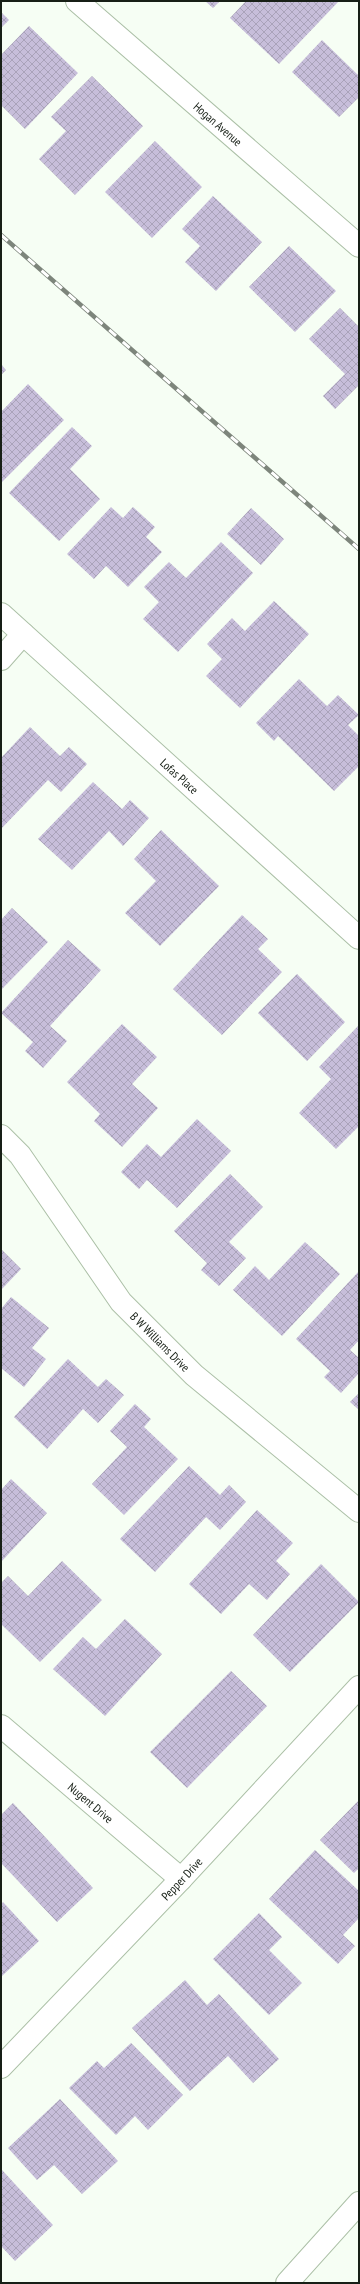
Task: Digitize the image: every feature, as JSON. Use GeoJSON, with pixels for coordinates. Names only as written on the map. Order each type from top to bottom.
{"type":"FeatureCollection","features":[{"type":"Feature","properties":{"kind":"street","name":"Hogan Avenue"},"geometry":{"type":"LineString","coordinates":[[77,1],[359,246]]}},
{"type":"Feature","properties":{"kind":"street","name":"Lofas Place"},"geometry":{"type":"LineString","coordinates":[[1,614],[359,938]]}},
{"type":"Feature","properties":{"kind":"street"},"geometry":{"type":"LineString","coordinates":[[1,659],[23,634]]}},
{"type":"Feature","properties":{"kind":"street","name":"B W Williams Drive"},"geometry":{"type":"LineString","coordinates":[[1,1136],[20,1155],[121,1302],[194,1375],[359,1511]]}},
{"type":"Feature","properties":{"kind":"street","name":"Pepper Drive"},"geometry":{"type":"LineString","coordinates":[[1,2067],[181,1879],[359,1686]]}},
{"type":"Feature","properties":{"kind":"street","name":"Nugent Drive"},"geometry":{"type":"LineString","coordinates":[[1,1726],[181,1879]]}},
{"type":"Feature","properties":{"kind":"street"},"geometry":{"type":"LineString","coordinates":[[287,2283],[359,2203]]}},
{"type":"Feature","properties":{"kind":"building"},"geometry":{"type":"Polygon","coordinates":[[[205,1],[220,1],[213,8],[205,1]]]}},
{"type":"Feature","properties":{"kind":"building"},"geometry":{"type":"Polygon","coordinates":[[[246,1],[339,1],[279,64],[230,18],[246,1]]]}},
{"type":"Feature","properties":{"kind":"building"},"geometry":{"type":"Polygon","coordinates":[[[1,12],[9,20],[1,28],[1,12]]]}},
{"type":"Feature","properties":{"kind":"building"},"geometry":{"type":"Polygon","coordinates":[[[29,26],[78,73],[25,129],[1,105],[1,55],[29,26]]]}},
{"type":"Feature","properties":{"kind":"building"},"geometry":{"type":"Polygon","coordinates":[[[322,40],[359,76],[359,97],[339,117],[292,72],[322,40]]]}},
{"type":"Feature","properties":{"kind":"building"},"geometry":{"type":"Polygon","coordinates":[[[92,76],[143,126],[75,195],[39,159],[66,131],[51,117],[92,76]]]}},
{"type":"Feature","properties":{"kind":"building"},"geometry":{"type":"Polygon","coordinates":[[[155,141],[202,187],[152,238],[105,192],[155,141]]]}},
{"type":"Feature","properties":{"kind":"building"},"geometry":{"type":"Polygon","coordinates":[[[213,196],[262,242],[216,291],[185,262],[200,246],[182,229],[213,196]]]}},
{"type":"Feature","properties":{"kind":"building"},"geometry":{"type":"Polygon","coordinates":[[[289,246],[336,291],[295,332],[249,287],[289,246]]]}},
{"type":"Feature","properties":{"kind":"building"},"geometry":{"type":"Polygon","coordinates":[[[340,308],[359,327],[359,385],[335,409],[323,396],[345,374],[309,339],[340,308]]]}},
{"type":"Feature","properties":{"kind":"building"},"geometry":{"type":"Polygon","coordinates":[[[1,364],[6,370],[1,375],[1,364]]]}},
{"type":"Feature","properties":{"kind":"building"},"geometry":{"type":"Polygon","coordinates":[[[28,384],[64,420],[1,483],[1,412],[28,384]]]}},
{"type":"Feature","properties":{"kind":"building"},"geometry":{"type":"Polygon","coordinates":[[[72,427],[92,446],[70,469],[100,499],[59,541],[9,493],[72,427]]]}},
{"type":"Feature","properties":{"kind":"building"},"geometry":{"type":"Polygon","coordinates":[[[111,507],[123,518],[133,507],[155,527],[146,537],[162,552],[128,587],[106,566],[94,579],[67,554],[111,507]]]}},
{"type":"Feature","properties":{"kind":"building"},"geometry":{"type":"Polygon","coordinates":[[[251,508],[284,539],[261,565],[227,534],[251,508]]]}},
{"type":"Feature","properties":{"kind":"building"},"geometry":{"type":"Polygon","coordinates":[[[221,542],[253,573],[178,652],[143,619],[159,602],[144,587],[169,562],[186,578],[221,542]]]}},
{"type":"Feature","properties":{"kind":"building"},"geometry":{"type":"Polygon","coordinates":[[[274,601],[309,634],[240,708],[206,676],[222,659],[207,644],[232,618],[245,631],[274,601]]]}},
{"type":"Feature","properties":{"kind":"building"},"geometry":{"type":"Polygon","coordinates":[[[299,679],[327,706],[338,695],[359,715],[348,725],[359,736],[359,766],[334,791],[278,736],[274,741],[256,723],[299,679]]]}},
{"type":"Feature","properties":{"kind":"building"},"geometry":{"type":"Polygon","coordinates":[[[30,727],[60,756],[69,747],[87,764],[61,792],[48,780],[1,829],[1,758],[30,727]]]}},
{"type":"Feature","properties":{"kind":"building"},"geometry":{"type":"Polygon","coordinates":[[[93,782],[122,809],[130,800],[149,818],[123,846],[109,831],[72,870],[38,839],[93,782]]]}},
{"type":"Feature","properties":{"kind":"building"},"geometry":{"type":"Polygon","coordinates":[[[161,830],[219,886],[160,946],[125,913],[156,881],[134,859],[161,830]]]}},
{"type":"Feature","properties":{"kind":"building"},"geometry":{"type":"Polygon","coordinates":[[[12,908],[48,942],[1,990],[1,920],[12,908]]]}},
{"type":"Feature","properties":{"kind":"building"},"geometry":{"type":"Polygon","coordinates":[[[242,915],[268,939],[258,949],[282,972],[222,1035],[173,989],[242,915]]]}},
{"type":"Feature","properties":{"kind":"building"},"geometry":{"type":"Polygon","coordinates":[[[68,940],[101,970],[50,1026],[67,1041],[43,1068],[25,1051],[33,1042],[1,1013],[68,940]]]}},
{"type":"Feature","properties":{"kind":"building"},"geometry":{"type":"Polygon","coordinates":[[[297,974],[345,1022],[307,1061],[258,1013],[297,974]]]}},
{"type":"Feature","properties":{"kind":"building"},"geometry":{"type":"Polygon","coordinates":[[[122,1024],[157,1057],[132,1084],[158,1108],[122,1147],[94,1121],[100,1114],[67,1082],[122,1024]]]}},
{"type":"Feature","properties":{"kind":"building"},"geometry":{"type":"Polygon","coordinates":[[[359,1025],[359,1126],[336,1149],[299,1113],[331,1079],[319,1067],[359,1025]]]}},
{"type":"Feature","properties":{"kind":"building"},"geometry":{"type":"Polygon","coordinates":[[[197,1119],[231,1151],[177,1208],[147,1180],[139,1189],[121,1172],[147,1144],[161,1157],[197,1119]]]}},
{"type":"Feature","properties":{"kind":"building"},"geometry":{"type":"Polygon","coordinates":[[[230,1174],[263,1207],[229,1242],[246,1258],[219,1286],[201,1270],[207,1263],[174,1231],[230,1174]]]}},
{"type":"Feature","properties":{"kind":"building"},"geometry":{"type":"Polygon","coordinates":[[[305,1242],[340,1274],[282,1336],[233,1290],[255,1266],[269,1280],[305,1242]]]}},
{"type":"Feature","properties":{"kind":"building"},"geometry":{"type":"Polygon","coordinates":[[[1,1249],[21,1269],[1,1290],[1,1249]]]}},
{"type":"Feature","properties":{"kind":"building"},"geometry":{"type":"Polygon","coordinates":[[[359,1271],[359,1340],[350,1350],[359,1358],[359,1373],[341,1393],[324,1377],[330,1371],[296,1339],[359,1271]]]}},
{"type":"Feature","properties":{"kind":"building"},"geometry":{"type":"Polygon","coordinates":[[[11,1297],[49,1328],[32,1348],[46,1359],[24,1387],[1,1368],[1,1309],[11,1297]]]}},
{"type":"Feature","properties":{"kind":"building"},"geometry":{"type":"Polygon","coordinates":[[[68,1359],[98,1387],[106,1379],[124,1395],[98,1423],[83,1409],[47,1449],[14,1417],[68,1359]]]}},
{"type":"Feature","properties":{"kind":"building"},"geometry":{"type":"Polygon","coordinates":[[[359,1393],[359,1410],[350,1402],[359,1393]]]}},
{"type":"Feature","properties":{"kind":"building"},"geometry":{"type":"Polygon","coordinates":[[[135,1404],[151,1419],[144,1427],[178,1459],[124,1515],[92,1484],[127,1447],[110,1431],[135,1404]]]}},
{"type":"Feature","properties":{"kind":"building"},"geometry":{"type":"Polygon","coordinates":[[[189,1466],[220,1495],[229,1485],[246,1502],[220,1530],[206,1517],[155,1572],[120,1539],[189,1466]]]}},
{"type":"Feature","properties":{"kind":"building"},"geometry":{"type":"Polygon","coordinates":[[[11,1479],[47,1513],[1,1562],[1,1490],[11,1479]]]}},
{"type":"Feature","properties":{"kind":"building"},"geometry":{"type":"Polygon","coordinates":[[[257,1510],[293,1543],[276,1561],[290,1574],[267,1600],[249,1584],[221,1614],[189,1584],[257,1510]]]}},
{"type":"Feature","properties":{"kind":"building"},"geometry":{"type":"Polygon","coordinates":[[[62,1561],[102,1600],[40,1662],[1,1624],[1,1583],[8,1576],[28,1596],[62,1561]]]}},
{"type":"Feature","properties":{"kind":"building"},"geometry":{"type":"Polygon","coordinates":[[[321,1564],[359,1602],[290,1672],[253,1635],[321,1564]]]}},
{"type":"Feature","properties":{"kind":"building"},"geometry":{"type":"Polygon","coordinates":[[[125,1619],[162,1654],[105,1716],[53,1669],[83,1637],[96,1649],[125,1619]]]}},
{"type":"Feature","properties":{"kind":"building"},"geometry":{"type":"Polygon","coordinates":[[[231,1671],[267,1706],[187,1788],[150,1752],[231,1671]]]}},
{"type":"Feature","properties":{"kind":"building"},"geometry":{"type":"Polygon","coordinates":[[[359,1800],[359,1868],[354,1873],[320,1840],[359,1800]]]}},
{"type":"Feature","properties":{"kind":"building"},"geometry":{"type":"Polygon","coordinates":[[[13,1803],[93,1888],[57,1922],[1,1863],[1,1815],[13,1803]]]}},
{"type":"Feature","properties":{"kind":"building"},"geometry":{"type":"Polygon","coordinates":[[[315,1850],[359,1891],[359,1918],[343,1935],[355,1946],[338,1964],[269,1899],[315,1850]]]}},
{"type":"Feature","properties":{"kind":"building"},"geometry":{"type":"Polygon","coordinates":[[[3,1902],[39,1941],[1,1977],[1,1904],[3,1902]]]}},
{"type":"Feature","properties":{"kind":"building"},"geometry":{"type":"Polygon","coordinates":[[[259,1913],[282,1937],[269,1950],[302,1983],[269,2015],[213,1959],[259,1913]]]}},
{"type":"Feature","properties":{"kind":"building"},"geometry":{"type":"Polygon","coordinates":[[[185,1980],[207,2005],[219,1994],[279,2059],[253,2083],[228,2056],[190,2091],[132,2028],[185,1980]]]}},
{"type":"Feature","properties":{"kind":"building"},"geometry":{"type":"Polygon","coordinates":[[[131,2043],[183,2095],[148,2130],[135,2116],[116,2135],[69,2088],[97,2061],[104,2068],[131,2043]]]}},
{"type":"Feature","properties":{"kind":"building"},"geometry":{"type":"Polygon","coordinates":[[[60,2099],[118,2161],[82,2194],[54,2165],[37,2180],[8,2148],[60,2099]]]}},
{"type":"Feature","properties":{"kind":"building"},"geometry":{"type":"Polygon","coordinates":[[[1,2169],[53,2225],[15,2261],[1,2246],[1,2169]]]}},
{"type":"Feature","properties":{"kind":"railway"},"geometry":{"type":"LineString","coordinates":[[1,235],[359,549]]}}]}
